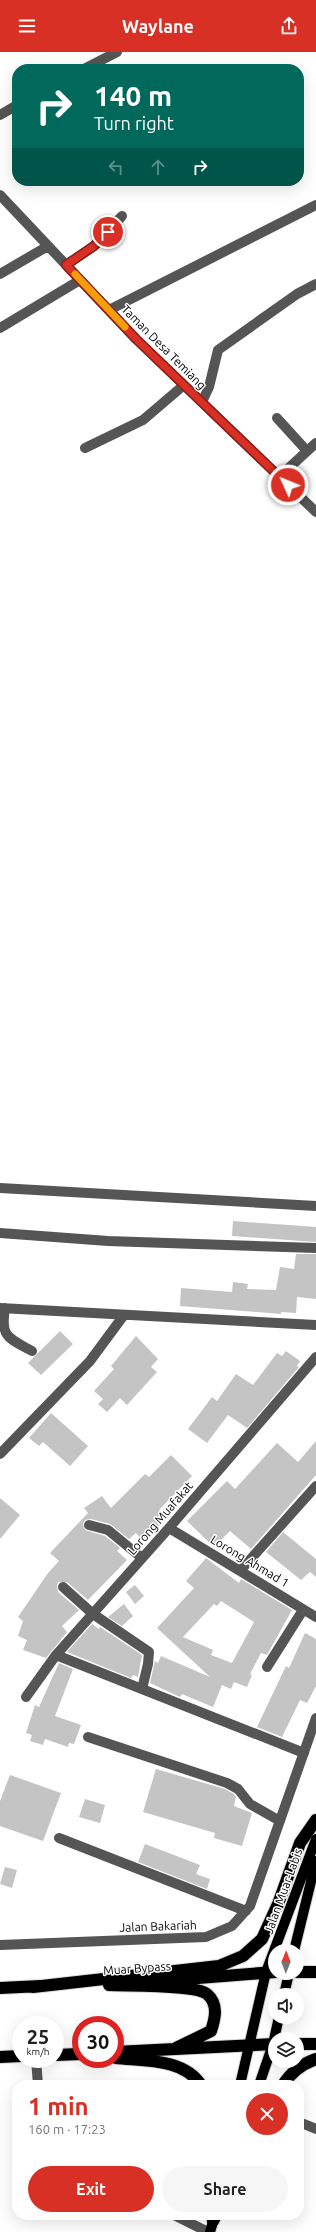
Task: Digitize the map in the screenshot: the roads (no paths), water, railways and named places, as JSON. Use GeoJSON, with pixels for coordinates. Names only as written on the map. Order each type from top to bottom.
{"type":"FeatureCollection","features":[{"type":"Feature","properties":{"kind":"highway"},"geometry":{"type":"LineString","coordinates":[[33,1987],[219,1966],[243,1956],[262,1939],[278,1904],[300,1843],[316,1820]]}},
{"type":"Feature","properties":{"kind":"highway","name":"Muar Bypass"},"geometry":{"type":"LineString","coordinates":[[0,1988],[109,1985],[268,1972]]}},
{"type":"Feature","properties":{"kind":"highway"},"geometry":{"type":"LineString","coordinates":[[304,1972],[316,1972]]}},
{"type":"Feature","properties":{"kind":"highway"},"geometry":{"type":"LineString","coordinates":[[109,1985],[190,1988],[207,1994],[214,2004],[215,2019],[211,2031],[176,2048]]}},
{"type":"Feature","properties":{"kind":"highway"},"geometry":{"type":"LineString","coordinates":[[124,2051],[268,2044]]}},
{"type":"Feature","properties":{"kind":"highway"},"geometry":{"type":"LineString","coordinates":[[304,2044],[316,2044]]}},
{"type":"Feature","properties":{"kind":"highway"},"geometry":{"type":"LineString","coordinates":[[0,2057],[12,2056]]}},
{"type":"Feature","properties":{"kind":"highway"},"geometry":{"type":"LineString","coordinates":[[124,2059],[167,2063],[186,2071],[196,2080]]}},
{"type":"Feature","properties":{"kind":"highway"},"geometry":{"type":"LineString","coordinates":[[286,2080],[290,2075],[306,2062],[316,2059]]}},
{"type":"Feature","properties":{"kind":"main road","name":"Jalan Muar-Labis"},"geometry":{"type":"LineString","coordinates":[[280,1944],[316,1839]]}},
{"type":"Feature","properties":{"kind":"main road","name":"Jalan Muar-Labis"},"geometry":{"type":"LineString","coordinates":[[296,1944],[316,1861]]}},
{"type":"Feature","properties":{"kind":"main road","name":"Jalan Muar-Labis"},"geometry":{"type":"LineString","coordinates":[[241,2080],[249,2044],[269,1980]]}},
{"type":"Feature","properties":{"kind":"main road"},"geometry":{"type":"LineString","coordinates":[[261,2080],[268,2060]]}},
{"type":"Feature","properties":{"kind":"street"},"geometry":{"type":"LineString","coordinates":[[94,64],[117,52]]}},
{"type":"Feature","properties":{"kind":"street"},"geometry":{"type":"LineString","coordinates":[[0,115],[12,108]]}},
{"type":"Feature","properties":{"kind":"street","name":"Taman Desa Temiang"},"geometry":{"type":"LineString","coordinates":[[2,198],[109,310],[184,385],[316,512]]}},
{"type":"Feature","properties":{"kind":"street"},"geometry":{"type":"LineString","coordinates":[[109,310],[316,205]]}},
{"type":"Feature","properties":{"kind":"street"},"geometry":{"type":"LineString","coordinates":[[66,265],[94,246],[122,216]]}},
{"type":"Feature","properties":{"kind":"street"},"geometry":{"type":"LineString","coordinates":[[0,274],[48,246]]}},
{"type":"Feature","properties":{"kind":"street"},"geometry":{"type":"LineString","coordinates":[[0,328],[80,280]]}},
{"type":"Feature","properties":{"kind":"street"},"geometry":{"type":"LineString","coordinates":[[202,402],[209,387],[218,350],[297,294],[316,284]]}},
{"type":"Feature","properties":{"kind":"street"},"geometry":{"type":"LineString","coordinates":[[85,448],[143,420],[184,385]]}},
{"type":"Feature","properties":{"kind":"street"},"geometry":{"type":"LineString","coordinates":[[277,418],[307,451]]}},
{"type":"Feature","properties":{"kind":"street"},"geometry":{"type":"LineString","coordinates":[[279,476],[316,443]]}},
{"type":"Feature","properties":{"kind":"street"},"geometry":{"type":"LineString","coordinates":[[0,1188],[316,1206]]}},
{"type":"Feature","properties":{"kind":"street"},"geometry":{"type":"LineString","coordinates":[[0,1234],[108,1241],[316,1248]]}},
{"type":"Feature","properties":{"kind":"street"},"geometry":{"type":"LineString","coordinates":[[32,1351],[9,1338],[2,1324],[2,1308],[316,1325]]}},
{"type":"Feature","properties":{"kind":"street"},"geometry":{"type":"LineString","coordinates":[[0,1454],[90,1361],[124,1314]]}},
{"type":"Feature","properties":{"kind":"street","name":"Lorong Muafakat"},"geometry":{"type":"LineString","coordinates":[[26,1697],[56,1655],[170,1528],[316,1357]]}},
{"type":"Feature","properties":{"kind":"street"},"geometry":{"type":"LineString","coordinates":[[240,1571],[316,1486]]}},
{"type":"Feature","properties":{"kind":"street"},"geometry":{"type":"LineString","coordinates":[[89,1525],[108,1530],[142,1558]]}},
{"type":"Feature","properties":{"kind":"street","name":"Lorong Ahmad 1"},"geometry":{"type":"LineString","coordinates":[[170,1528],[316,1617]]}},
{"type":"Feature","properties":{"kind":"street"},"geometry":{"type":"LineString","coordinates":[[63,1587],[93,1614],[149,1652],[142,1690]]}},
{"type":"Feature","properties":{"kind":"street"},"geometry":{"type":"LineString","coordinates":[[267,1667],[303,1610]]}},
{"type":"Feature","properties":{"kind":"street"},"geometry":{"type":"LineString","coordinates":[[56,1655],[304,1753]]}},
{"type":"Feature","properties":{"kind":"street","name":"Jalan Bakariah"},"geometry":{"type":"LineString","coordinates":[[0,1945],[206,1937],[232,1926],[250,1906],[316,1718]]}},
{"type":"Feature","properties":{"kind":"street"},"geometry":{"type":"LineString","coordinates":[[88,1737],[227,1783],[238,1789],[250,1804],[280,1821]]}},
{"type":"Feature","properties":{"kind":"street"},"geometry":{"type":"LineString","coordinates":[[59,1838],[246,1910]]}},
{"type":"Feature","properties":{"kind":"street"},"geometry":{"type":"LineString","coordinates":[[37,2068],[38,2080]]}},
{"type":"Feature","properties":{"kind":"street"},"geometry":{"type":"LineString","coordinates":[[304,2124],[316,2128]]}}]}
